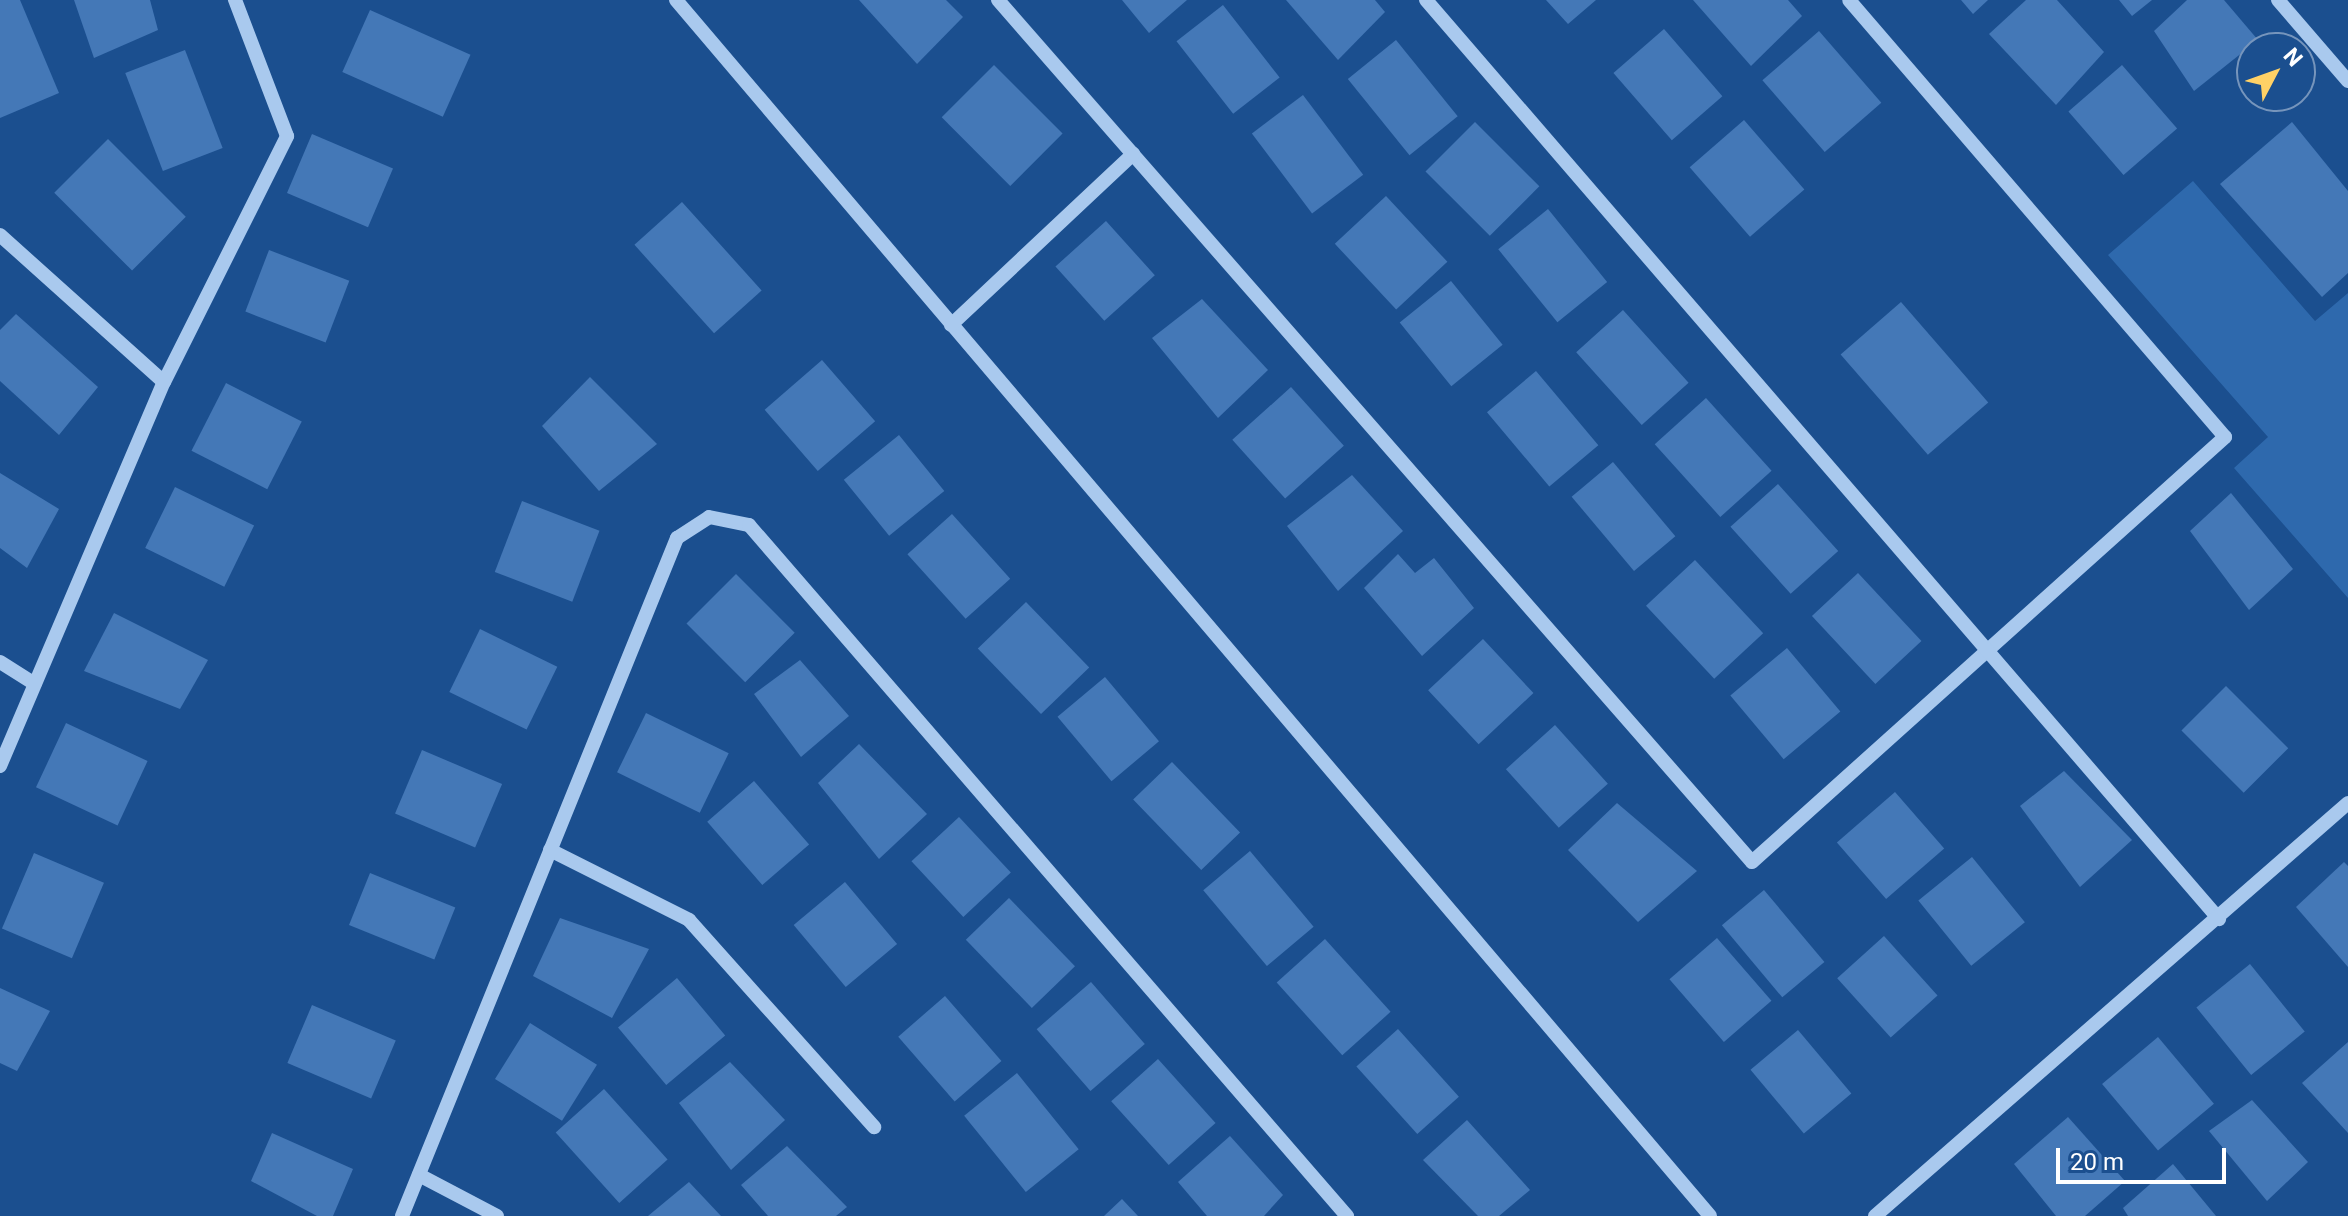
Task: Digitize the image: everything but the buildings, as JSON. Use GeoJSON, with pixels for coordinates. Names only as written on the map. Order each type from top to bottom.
{"type":"FeatureCollection","features":[{"type":"Feature","properties":{"kind":"street"},"geometry":{"type":"LineString","coordinates":[[0,766],[164,382],[287,136],[235,0]]}},
{"type":"Feature","properties":{"kind":"street"},"geometry":{"type":"LineString","coordinates":[[676,0],[1710,1216]]}},
{"type":"Feature","properties":{"kind":"street"},"geometry":{"type":"LineString","coordinates":[[998,0],[1752,862],[2225,437],[1849,0]]}},
{"type":"Feature","properties":{"kind":"street"},"geometry":{"type":"LineString","coordinates":[[1426,0],[2219,919]]}},
{"type":"Feature","properties":{"kind":"street"},"geometry":{"type":"LineString","coordinates":[[2278,0],[2348,81]]}},
{"type":"Feature","properties":{"kind":"street"},"geometry":{"type":"LineString","coordinates":[[951,325],[1133,154]]}},
{"type":"Feature","properties":{"kind":"street"},"geometry":{"type":"LineString","coordinates":[[0,235],[164,382]]}},
{"type":"Feature","properties":{"kind":"street"},"geometry":{"type":"LineString","coordinates":[[402,1216],[677,538],[709,517],[749,525],[1347,1216]]}},
{"type":"Feature","properties":{"kind":"street"},"geometry":{"type":"LineString","coordinates":[[0,662],[35,684]]}},
{"type":"Feature","properties":{"kind":"street"},"geometry":{"type":"LineString","coordinates":[[1875,1216],[2219,919],[2348,803]]}},
{"type":"Feature","properties":{"kind":"street"},"geometry":{"type":"LineString","coordinates":[[550,850],[689,920],[874,1127]]}},
{"type":"Feature","properties":{"kind":"street"},"geometry":{"type":"LineString","coordinates":[[419,1175],[497,1216]]}},
{"type":"Feature","properties":{"kind":"shaded area"},"geometry":{"type":"Polygon","coordinates":[[[2193,181],[2315,321],[2348,293],[2348,598],[2234,468],[2268,437],[2108,255],[2193,181]]]}}]}
